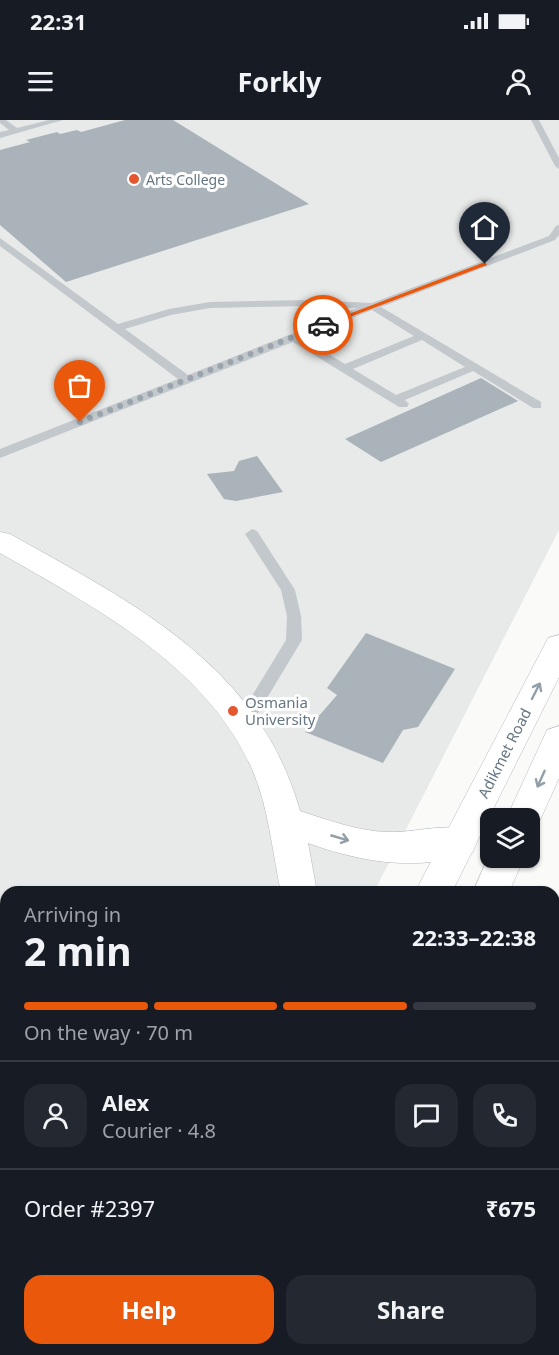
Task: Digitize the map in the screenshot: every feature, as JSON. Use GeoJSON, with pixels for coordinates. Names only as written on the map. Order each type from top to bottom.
{"type":"FeatureCollection","features":[{"type":"Feature","properties":{"kind":"main road"},"geometry":{"type":"LineString","coordinates":[[0,541],[130,618],[199,672],[244,722],[270,771],[290,839],[298,886]]}},
{"type":"Feature","properties":{"kind":"main road","name":"Adikmet Road"},"geometry":{"type":"LineString","coordinates":[[436,886],[559,646]]}},
{"type":"Feature","properties":{"kind":"main road"},"geometry":{"type":"LineString","coordinates":[[529,808],[559,739]]}},
{"type":"Feature","properties":{"kind":"main road"},"geometry":{"type":"LineString","coordinates":[[284,820],[378,847],[459,842]]}},
{"type":"Feature","properties":{"kind":"main road"},"geometry":{"type":"LineString","coordinates":[[494,886],[502,868]]}},
{"type":"Feature","properties":{"kind":"lane"},"geometry":{"type":"LineString","coordinates":[[1,120],[16,131]]}},
{"type":"Feature","properties":{"kind":"lane"},"geometry":{"type":"LineString","coordinates":[[0,135],[59,120]]}},
{"type":"Feature","properties":{"kind":"lane"},"geometry":{"type":"LineString","coordinates":[[535,120],[559,166]]}},
{"type":"Feature","properties":{"kind":"lane"},"geometry":{"type":"LineString","coordinates":[[0,454],[293,337],[552,238],[559,228]]}},
{"type":"Feature","properties":{"kind":"lane"},"geometry":{"type":"LineString","coordinates":[[0,242],[185,380]]}},
{"type":"Feature","properties":{"kind":"lane"},"geometry":{"type":"LineString","coordinates":[[117,328],[170,312],[210,305],[310,303],[373,306],[537,405]]}},
{"type":"Feature","properties":{"kind":"lane"},"geometry":{"type":"LineString","coordinates":[[345,368],[423,336]]}},
{"type":"Feature","properties":{"kind":"lane"},"geometry":{"type":"LineString","coordinates":[[293,337],[399,402],[474,368]]}},
{"type":"Feature","properties":{"kind":"lane"},"geometry":{"type":"LineString","coordinates":[[244,722],[294,640],[294,616],[288,590],[252,534]]}},
{"type":"Feature","properties":{"kind":"shaded area","name":"Osmania University"},"geometry":{"type":"Polygon","coordinates":[[[0,120],[559,120],[559,530],[377,886],[0,886],[0,120]]]}},
{"type":"Feature","properties":{"kind":"building","name":"Arts College"},"geometry":{"type":"Polygon","coordinates":[[[125,120],[173,120],[309,204],[66,282],[0,225],[0,150],[57,132],[60,134],[77,130],[81,132],[125,120]]]}},
{"type":"Feature","properties":{"kind":"building"},"geometry":{"type":"Polygon","coordinates":[[[481,378],[518,401],[381,462],[345,439],[481,378]]]}},
{"type":"Feature","properties":{"kind":"building"},"geometry":{"type":"Polygon","coordinates":[[[257,456],[283,492],[236,501],[224,499],[207,474],[234,471],[239,461],[257,456]]]}},
{"type":"Feature","properties":{"kind":"building"},"geometry":{"type":"Polygon","coordinates":[[[366,633],[455,669],[418,727],[403,730],[383,763],[305,732],[337,695],[327,688],[366,633]]]}},
{"type":"Feature","properties":{"kind":"way so far"},"geometry":{"type":"LineString","coordinates":[[80,422],[323,325]]}},
{"type":"Feature","properties":{"kind":"place","name":"Arts College"},"geometry":{"type":"Point","coordinates":[134,179]}},
{"type":"Feature","properties":{"kind":"place","name":"Osmania University"},"geometry":{"type":"Point","coordinates":[233,711]}},
{"type":"Feature","properties":{"kind":"route"},"geometry":{"type":"LineString","coordinates":[[323,325],[485,264]]}}]}
